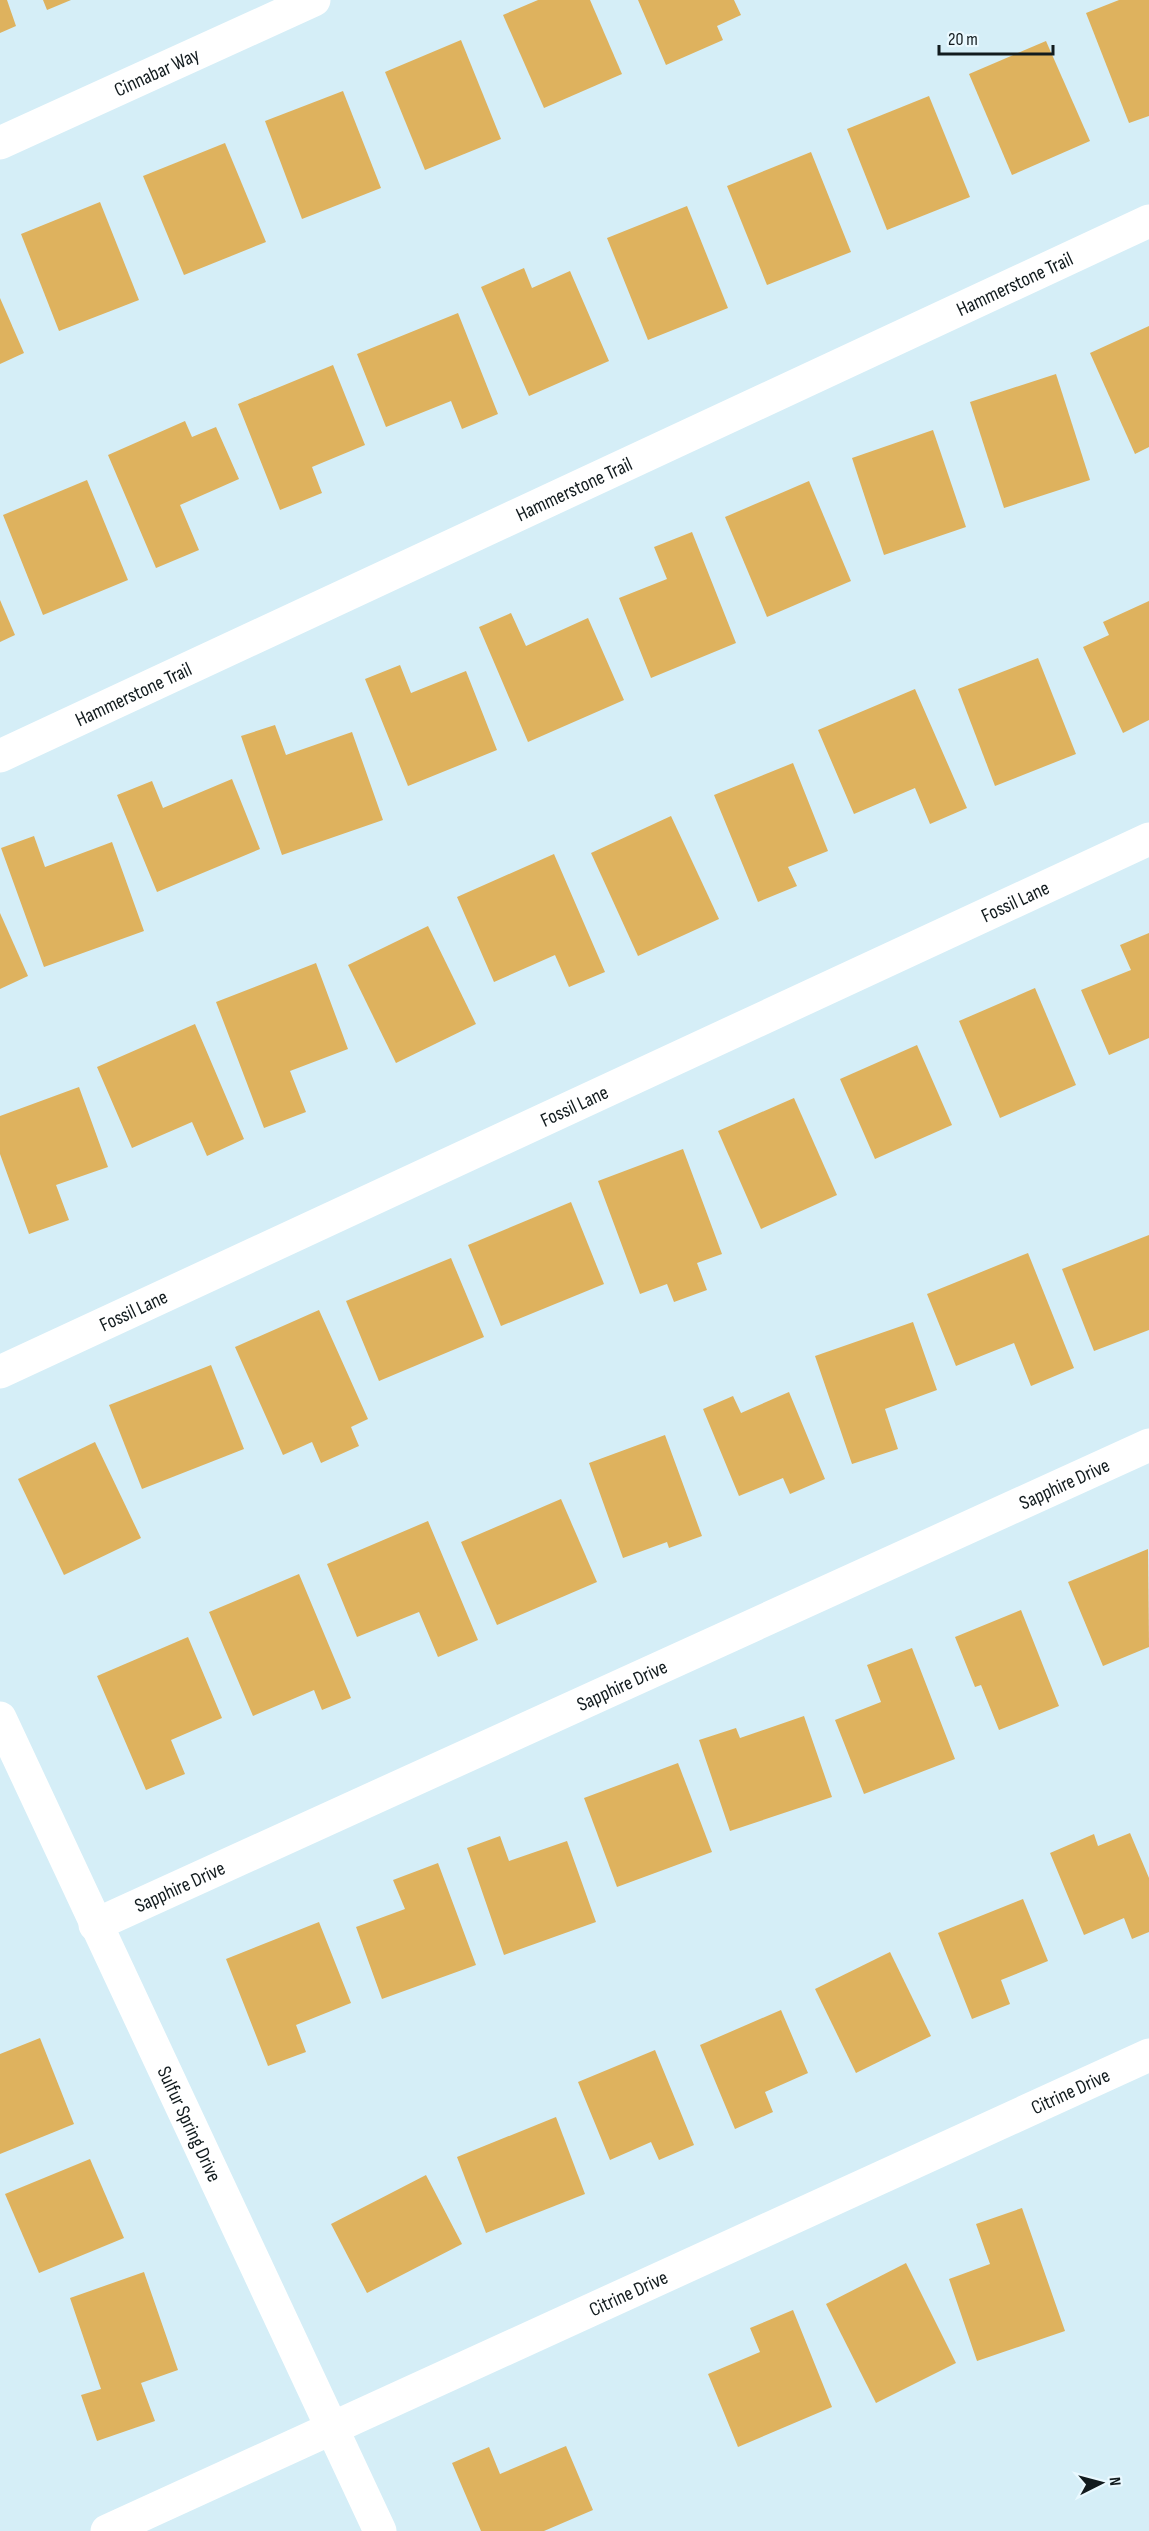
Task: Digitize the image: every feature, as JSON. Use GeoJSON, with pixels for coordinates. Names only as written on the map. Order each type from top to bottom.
{"type":"FeatureCollection","features":[{"type":"Feature","properties":{"kind":"street","name":"Cinnabar Way"},"geometry":{"type":"LineString","coordinates":[[0,143],[314,0]]}},
{"type":"Feature","properties":{"kind":"street","name":"Hammerstone Trail"},"geometry":{"type":"LineString","coordinates":[[0,756],[1149,221]]}},
{"type":"Feature","properties":{"kind":"street","name":"Fossil Lane"},"geometry":{"type":"LineString","coordinates":[[0,1372],[1149,839]]}},
{"type":"Feature","properties":{"kind":"street","name":"Sapphire Drive"},"geometry":{"type":"LineString","coordinates":[[95,1925],[1149,1444]]}},
{"type":"Feature","properties":{"kind":"street","name":"Sulfur Spring Drive"},"geometry":{"type":"LineString","coordinates":[[0,1718],[380,2531]]}},
{"type":"Feature","properties":{"kind":"street","name":"Citrine Drive"},"geometry":{"type":"LineString","coordinates":[[107,2531],[1149,2055]]}},
{"type":"Feature","properties":{"kind":"building"},"geometry":{"type":"Polygon","coordinates":[[[0,0],[7,0],[16,26],[0,33],[0,0]]]}},
{"type":"Feature","properties":{"kind":"building"},"geometry":{"type":"Polygon","coordinates":[[[43,0],[71,0],[47,10],[43,0]]]}},
{"type":"Feature","properties":{"kind":"building"},"geometry":{"type":"Polygon","coordinates":[[[538,0],[590,0],[622,74],[544,108],[503,15],[538,0]]]}},
{"type":"Feature","properties":{"kind":"building"},"geometry":{"type":"Polygon","coordinates":[[[638,0],[734,0],[741,15],[717,26],[723,40],[666,65],[638,0]]]}},
{"type":"Feature","properties":{"kind":"building"},"geometry":{"type":"Polygon","coordinates":[[[1119,0],[1149,0],[1149,116],[1129,123],[1086,13],[1119,0]]]}},
{"type":"Feature","properties":{"kind":"building"},"geometry":{"type":"Polygon","coordinates":[[[461,40],[501,139],[425,170],[385,72],[461,40]]]}},
{"type":"Feature","properties":{"kind":"building"},"geometry":{"type":"Polygon","coordinates":[[[1046,41],[1090,141],[1012,175],[969,74],[1046,41]]]}},
{"type":"Feature","properties":{"kind":"building"},"geometry":{"type":"Polygon","coordinates":[[[343,91],[381,188],[302,219],[265,121],[343,91]]]}},
{"type":"Feature","properties":{"kind":"building"},"geometry":{"type":"Polygon","coordinates":[[[929,96],[970,197],[887,230],[847,129],[929,96]]]}},
{"type":"Feature","properties":{"kind":"building"},"geometry":{"type":"Polygon","coordinates":[[[225,143],[266,242],[184,275],[143,176],[225,143]]]}},
{"type":"Feature","properties":{"kind":"building"},"geometry":{"type":"Polygon","coordinates":[[[811,152],[851,252],[767,285],[727,186],[811,152]]]}},
{"type":"Feature","properties":{"kind":"building"},"geometry":{"type":"Polygon","coordinates":[[[100,202],[139,300],[59,331],[21,234],[100,202]]]}},
{"type":"Feature","properties":{"kind":"building"},"geometry":{"type":"Polygon","coordinates":[[[687,206],[728,308],[648,340],[607,238],[687,206]]]}},
{"type":"Feature","properties":{"kind":"building"},"geometry":{"type":"Polygon","coordinates":[[[524,268],[532,288],[570,271],[609,361],[529,396],[481,287],[524,268]]]}},
{"type":"Feature","properties":{"kind":"building"},"geometry":{"type":"Polygon","coordinates":[[[0,298],[24,353],[0,364],[0,298]]]}},
{"type":"Feature","properties":{"kind":"building"},"geometry":{"type":"Polygon","coordinates":[[[458,313],[498,414],[462,429],[451,401],[386,427],[357,354],[458,313]]]}},
{"type":"Feature","properties":{"kind":"building"},"geometry":{"type":"Polygon","coordinates":[[[1149,326],[1149,447],[1135,454],[1090,353],[1149,326]]]}},
{"type":"Feature","properties":{"kind":"building"},"geometry":{"type":"Polygon","coordinates":[[[333,365],[365,445],[312,467],[322,493],[280,510],[238,404],[333,365]]]}},
{"type":"Feature","properties":{"kind":"building"},"geometry":{"type":"Polygon","coordinates":[[[1056,374],[1090,480],[1004,508],[970,402],[1056,374]]]}},
{"type":"Feature","properties":{"kind":"building"},"geometry":{"type":"Polygon","coordinates":[[[185,421],[192,437],[216,427],[239,479],[180,505],[199,550],[156,568],[108,455],[185,421]]]}},
{"type":"Feature","properties":{"kind":"building"},"geometry":{"type":"Polygon","coordinates":[[[933,430],[966,527],[884,555],[852,458],[933,430]]]}},
{"type":"Feature","properties":{"kind":"building"},"geometry":{"type":"Polygon","coordinates":[[[87,480],[128,580],[43,615],[3,515],[87,480]]]}},
{"type":"Feature","properties":{"kind":"building"},"geometry":{"type":"Polygon","coordinates":[[[809,481],[851,581],[767,617],[725,517],[809,481]]]}},
{"type":"Feature","properties":{"kind":"building"},"geometry":{"type":"Polygon","coordinates":[[[692,532],[736,643],[651,678],[619,598],[667,579],[654,547],[692,532]]]}},
{"type":"Feature","properties":{"kind":"building"},"geometry":{"type":"Polygon","coordinates":[[[0,600],[15,635],[0,642],[0,600]]]}},
{"type":"Feature","properties":{"kind":"building"},"geometry":{"type":"Polygon","coordinates":[[[1149,601],[1149,720],[1123,733],[1083,647],[1109,635],[1103,622],[1149,601]]]}},
{"type":"Feature","properties":{"kind":"building"},"geometry":{"type":"Polygon","coordinates":[[[511,613],[526,646],[588,618],[624,700],[528,742],[479,627],[511,613]]]}},
{"type":"Feature","properties":{"kind":"building"},"geometry":{"type":"Polygon","coordinates":[[[1038,658],[1076,754],[995,786],[958,689],[1038,658]]]}},
{"type":"Feature","properties":{"kind":"building"},"geometry":{"type":"Polygon","coordinates":[[[400,665],[411,693],[466,671],[497,750],[408,786],[365,679],[400,665]]]}},
{"type":"Feature","properties":{"kind":"building"},"geometry":{"type":"Polygon","coordinates":[[[915,689],[967,808],[930,824],[915,788],[854,814],[818,730],[915,689]]]}},
{"type":"Feature","properties":{"kind":"building"},"geometry":{"type":"Polygon","coordinates":[[[275,725],[286,755],[352,732],[383,820],[282,855],[241,736],[275,725]]]}},
{"type":"Feature","properties":{"kind":"building"},"geometry":{"type":"Polygon","coordinates":[[[793,763],[828,851],[788,867],[797,886],[758,902],[714,795],[793,763]]]}},
{"type":"Feature","properties":{"kind":"building"},"geometry":{"type":"Polygon","coordinates":[[[232,779],[260,849],[157,892],[117,795],[152,781],[163,808],[232,779]]]}},
{"type":"Feature","properties":{"kind":"building"},"geometry":{"type":"Polygon","coordinates":[[[671,816],[719,919],[638,956],[591,853],[671,816]]]}},
{"type":"Feature","properties":{"kind":"building"},"geometry":{"type":"Polygon","coordinates":[[[34,836],[45,867],[112,842],[144,931],[44,967],[1,848],[34,836]]]}},
{"type":"Feature","properties":{"kind":"building"},"geometry":{"type":"Polygon","coordinates":[[[554,854],[605,972],[569,987],[555,955],[494,982],[457,897],[554,854]]]}},
{"type":"Feature","properties":{"kind":"building"},"geometry":{"type":"Polygon","coordinates":[[[0,913],[28,976],[0,989],[0,913]]]}},
{"type":"Feature","properties":{"kind":"building"},"geometry":{"type":"Polygon","coordinates":[[[428,926],[476,1024],[396,1063],[348,965],[428,926]]]}},
{"type":"Feature","properties":{"kind":"building"},"geometry":{"type":"Polygon","coordinates":[[[1149,933],[1149,1038],[1109,1055],[1081,990],[1131,970],[1120,945],[1149,933]]]}},
{"type":"Feature","properties":{"kind":"building"},"geometry":{"type":"Polygon","coordinates":[[[316,963],[348,1049],[290,1071],[306,1112],[264,1128],[216,1002],[316,963]]]}},
{"type":"Feature","properties":{"kind":"building"},"geometry":{"type":"Polygon","coordinates":[[[1035,988],[1076,1085],[1000,1118],[959,1021],[1035,988]]]}},
{"type":"Feature","properties":{"kind":"building"},"geometry":{"type":"Polygon","coordinates":[[[195,1024],[244,1139],[207,1156],[192,1122],[132,1148],[97,1067],[195,1024]]]}},
{"type":"Feature","properties":{"kind":"building"},"geometry":{"type":"Polygon","coordinates":[[[917,1045],[952,1125],[875,1159],[840,1079],[917,1045]]]}},
{"type":"Feature","properties":{"kind":"building"},"geometry":{"type":"Polygon","coordinates":[[[79,1087],[108,1167],[56,1185],[69,1220],[29,1234],[0,1154],[0,1116],[79,1087]]]}},
{"type":"Feature","properties":{"kind":"building"},"geometry":{"type":"Polygon","coordinates":[[[794,1098],[837,1195],[761,1229],[718,1131],[794,1098]]]}},
{"type":"Feature","properties":{"kind":"building"},"geometry":{"type":"Polygon","coordinates":[[[683,1149],[722,1254],[697,1263],[707,1290],[674,1302],[667,1284],[640,1294],[598,1181],[683,1149]]]}},
{"type":"Feature","properties":{"kind":"building"},"geometry":{"type":"Polygon","coordinates":[[[571,1202],[604,1284],[501,1326],[468,1245],[571,1202]]]}},
{"type":"Feature","properties":{"kind":"building"},"geometry":{"type":"Polygon","coordinates":[[[1149,1235],[1149,1330],[1094,1351],[1062,1269],[1149,1235]]]}},
{"type":"Feature","properties":{"kind":"building"},"geometry":{"type":"Polygon","coordinates":[[[1028,1253],[1074,1368],[1031,1386],[1014,1343],[956,1366],[927,1294],[1028,1253]]]}},
{"type":"Feature","properties":{"kind":"building"},"geometry":{"type":"Polygon","coordinates":[[[451,1258],[484,1337],[379,1381],[346,1301],[451,1258]]]}},
{"type":"Feature","properties":{"kind":"building"},"geometry":{"type":"Polygon","coordinates":[[[319,1310],[368,1419],[351,1427],[359,1446],[321,1463],[312,1442],[283,1455],[235,1347],[319,1310]]]}},
{"type":"Feature","properties":{"kind":"building"},"geometry":{"type":"Polygon","coordinates":[[[913,1322],[937,1390],[885,1409],[898,1449],[852,1464],[815,1356],[913,1322]]]}},
{"type":"Feature","properties":{"kind":"building"},"geometry":{"type":"Polygon","coordinates":[[[211,1365],[244,1449],[142,1489],[109,1405],[211,1365]]]}},
{"type":"Feature","properties":{"kind":"building"},"geometry":{"type":"Polygon","coordinates":[[[789,1392],[825,1479],[790,1494],[783,1478],[739,1496],[703,1409],[733,1396],[741,1413],[789,1392]]]}},
{"type":"Feature","properties":{"kind":"building"},"geometry":{"type":"Polygon","coordinates":[[[665,1435],[702,1536],[669,1548],[667,1542],[623,1558],[589,1463],[665,1435]]]}},
{"type":"Feature","properties":{"kind":"building"},"geometry":{"type":"Polygon","coordinates":[[[95,1442],[141,1538],[64,1575],[18,1479],[95,1442]]]}},
{"type":"Feature","properties":{"kind":"building"},"geometry":{"type":"Polygon","coordinates":[[[561,1499],[597,1582],[497,1625],[461,1542],[561,1499]]]}},
{"type":"Feature","properties":{"kind":"building"},"geometry":{"type":"Polygon","coordinates":[[[428,1521],[478,1640],[438,1657],[419,1612],[357,1637],[327,1564],[428,1521]]]}},
{"type":"Feature","properties":{"kind":"building"},"geometry":{"type":"Polygon","coordinates":[[[1148,1549],[1149,1647],[1103,1666],[1068,1582],[1148,1549]]]}},
{"type":"Feature","properties":{"kind":"building"},"geometry":{"type":"Polygon","coordinates":[[[299,1574],[351,1698],[322,1710],[314,1690],[253,1716],[209,1612],[299,1574]]]}},
{"type":"Feature","properties":{"kind":"building"},"geometry":{"type":"Polygon","coordinates":[[[1021,1610],[1059,1706],[999,1730],[981,1685],[975,1687],[955,1637],[1021,1610]]]}},
{"type":"Feature","properties":{"kind":"building"},"geometry":{"type":"Polygon","coordinates":[[[188,1637],[222,1718],[171,1740],[185,1774],[146,1790],[97,1676],[188,1637]]]}},
{"type":"Feature","properties":{"kind":"building"},"geometry":{"type":"Polygon","coordinates":[[[912,1648],[955,1759],[864,1794],[835,1720],[881,1702],[867,1665],[912,1648]]]}},
{"type":"Feature","properties":{"kind":"building"},"geometry":{"type":"Polygon","coordinates":[[[804,1716],[832,1797],[730,1831],[699,1740],[736,1728],[740,1738],[804,1716]]]}},
{"type":"Feature","properties":{"kind":"building"},"geometry":{"type":"Polygon","coordinates":[[[678,1763],[712,1852],[617,1887],[584,1798],[678,1763]]]}},
{"type":"Feature","properties":{"kind":"building"},"geometry":{"type":"Polygon","coordinates":[[[1130,1833],[1149,1878],[1149,1932],[1132,1939],[1124,1918],[1084,1935],[1050,1853],[1094,1834],[1098,1846],[1130,1833]]]}},
{"type":"Feature","properties":{"kind":"building"},"geometry":{"type":"Polygon","coordinates":[[[500,1836],[509,1861],[567,1841],[596,1922],[504,1955],[467,1848],[500,1836]]]}},
{"type":"Feature","properties":{"kind":"building"},"geometry":{"type":"Polygon","coordinates":[[[438,1863],[476,1965],[382,1999],[356,1927],[405,1909],[393,1880],[438,1863]]]}},
{"type":"Feature","properties":{"kind":"building"},"geometry":{"type":"Polygon","coordinates":[[[1023,1899],[1048,1961],[1001,1980],[1010,2004],[972,2019],[938,1933],[1023,1899]]]}},
{"type":"Feature","properties":{"kind":"building"},"geometry":{"type":"Polygon","coordinates":[[[319,1922],[351,2003],[296,2025],[306,2052],[268,2066],[226,1959],[319,1922]]]}},
{"type":"Feature","properties":{"kind":"building"},"geometry":{"type":"Polygon","coordinates":[[[890,1952],[931,2036],[856,2073],[815,1989],[890,1952]]]}},
{"type":"Feature","properties":{"kind":"building"},"geometry":{"type":"Polygon","coordinates":[[[781,2010],[808,2073],[765,2092],[773,2112],[735,2129],[700,2045],[781,2010]]]}},
{"type":"Feature","properties":{"kind":"building"},"geometry":{"type":"Polygon","coordinates":[[[40,2038],[74,2124],[0,2154],[0,2054],[40,2038]]]}},
{"type":"Feature","properties":{"kind":"building"},"geometry":{"type":"Polygon","coordinates":[[[655,2050],[694,2145],[659,2160],[651,2142],[610,2160],[578,2082],[655,2050]]]}},
{"type":"Feature","properties":{"kind":"building"},"geometry":{"type":"Polygon","coordinates":[[[556,2117],[585,2194],[486,2233],[457,2157],[556,2117]]]}},
{"type":"Feature","properties":{"kind":"building"},"geometry":{"type":"Polygon","coordinates":[[[90,2159],[124,2238],[39,2273],[5,2194],[90,2159]]]}},
{"type":"Feature","properties":{"kind":"building"},"geometry":{"type":"Polygon","coordinates":[[[426,2175],[462,2244],[367,2293],[331,2224],[426,2175]]]}},
{"type":"Feature","properties":{"kind":"building"},"geometry":{"type":"Polygon","coordinates":[[[1022,2208],[1065,2331],[977,2361],[949,2279],[990,2264],[976,2224],[1022,2208]]]}},
{"type":"Feature","properties":{"kind":"building"},"geometry":{"type":"Polygon","coordinates":[[[906,2263],[956,2363],[876,2403],[826,2304],[906,2263]]]}},
{"type":"Feature","properties":{"kind":"building"},"geometry":{"type":"Polygon","coordinates":[[[144,2272],[178,2370],[141,2383],[155,2421],[97,2441],[81,2395],[101,2389],[70,2298],[144,2272]]]}},
{"type":"Feature","properties":{"kind":"building"},"geometry":{"type":"Polygon","coordinates":[[[793,2310],[832,2407],[738,2447],[708,2374],[760,2352],[750,2328],[793,2310]]]}},
{"type":"Feature","properties":{"kind":"building"},"geometry":{"type":"Polygon","coordinates":[[[566,2446],[593,2510],[544,2531],[481,2531],[452,2463],[489,2447],[500,2474],[566,2446]]]}}]}
